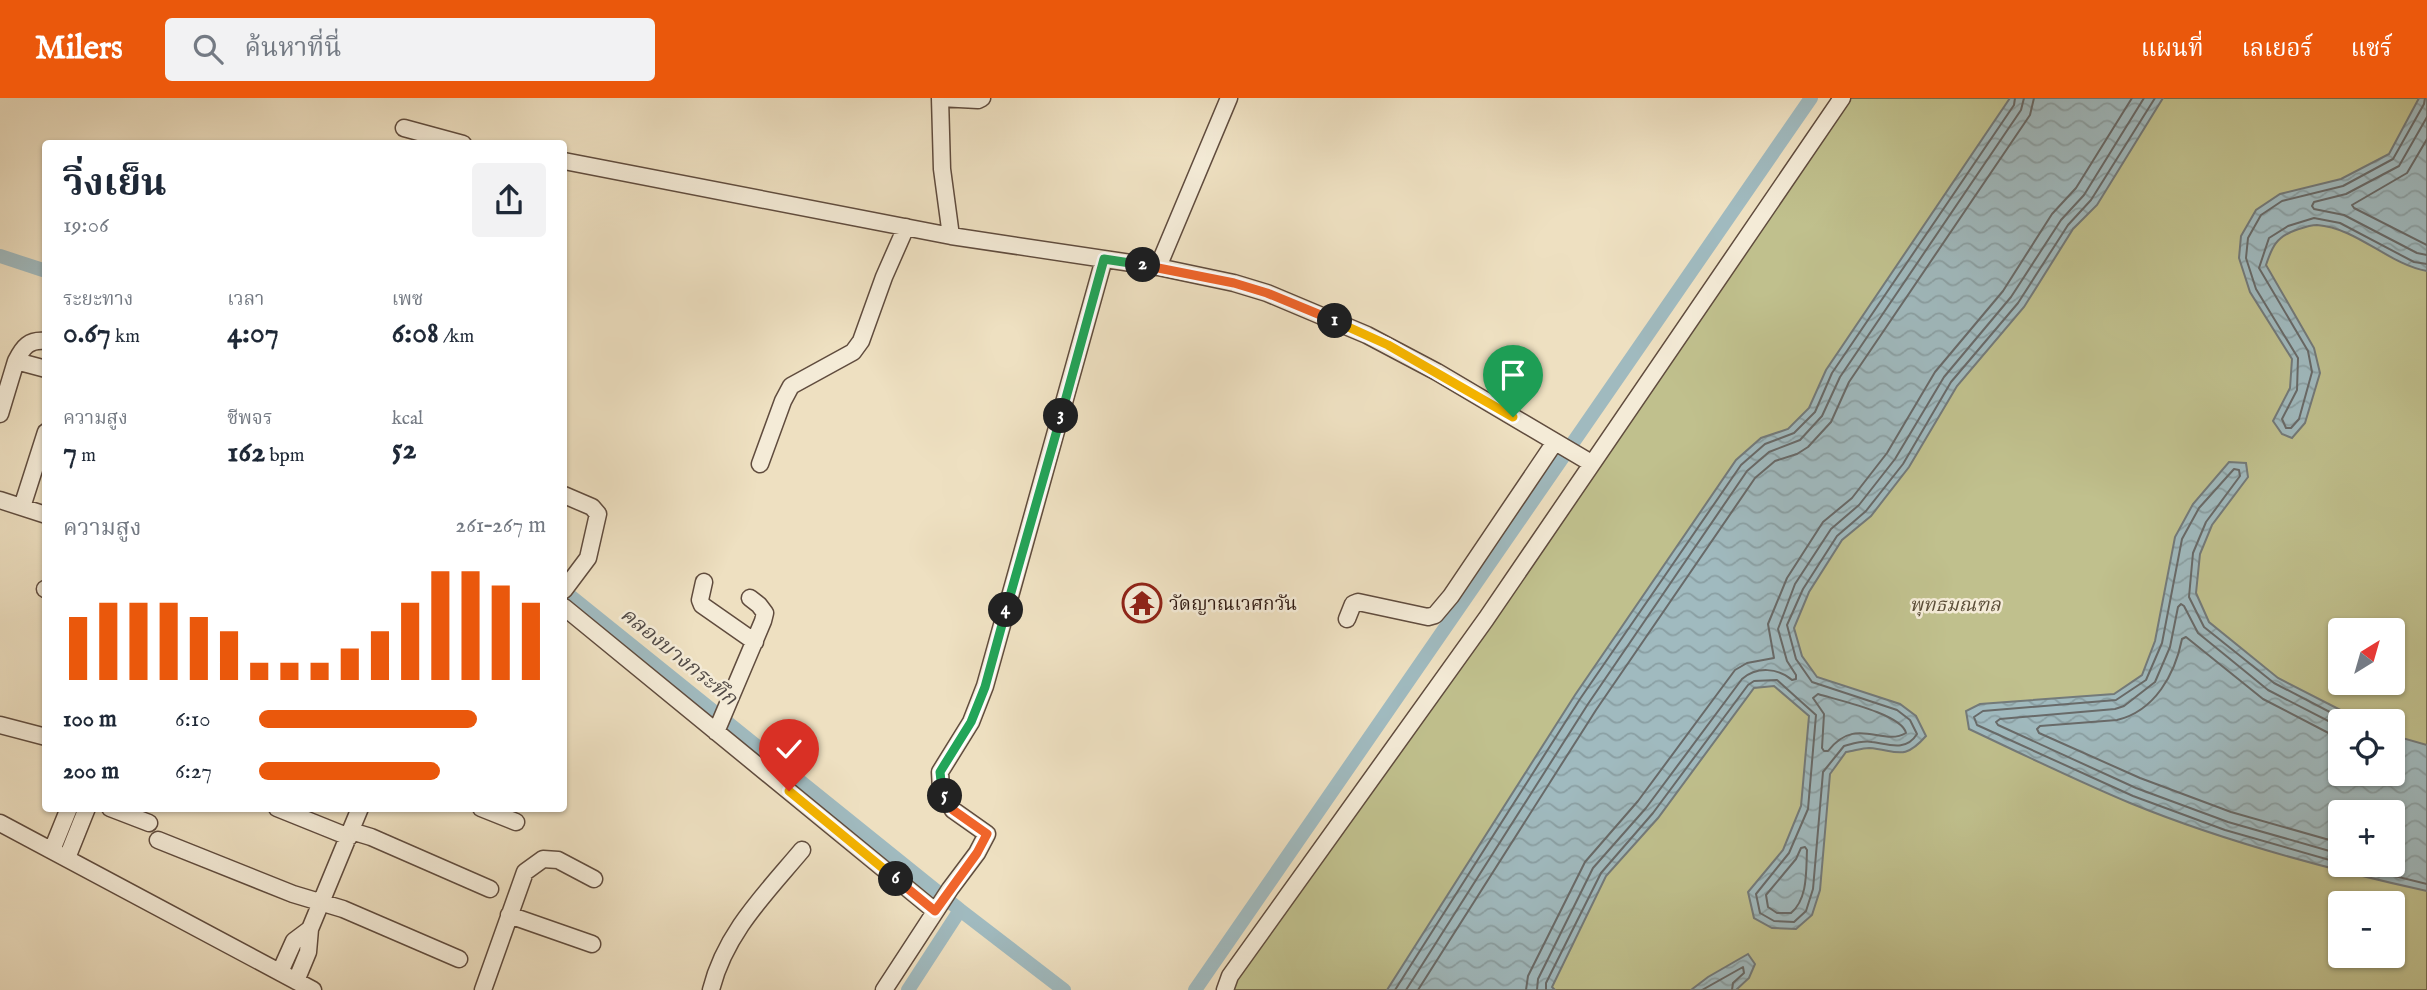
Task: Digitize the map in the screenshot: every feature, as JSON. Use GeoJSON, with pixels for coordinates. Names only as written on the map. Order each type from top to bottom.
{"type":"FeatureCollection","features":[{"type":"Feature","properties":{"kind":"street"},"geometry":{"type":"LineString","coordinates":[[951,236],[942,169],[940,98],[982,98]]}},
{"type":"Feature","properties":{"kind":"street"},"geometry":{"type":"LineString","coordinates":[[1157,267],[1229,98]]}},
{"type":"Feature","properties":{"kind":"street"},"geometry":{"type":"LineString","coordinates":[[1225,990],[1230,976],[1486,619],[1587,460],[1842,98]]}},
{"type":"Feature","properties":{"kind":"street"},"geometry":{"type":"LineString","coordinates":[[404,128],[448,140]]}},
{"type":"Feature","properties":{"kind":"street"},"geometry":{"type":"LineString","coordinates":[[567,162],[951,236],[1157,267],[1234,283],[1267,293],[1367,335],[1587,460]]}},
{"type":"Feature","properties":{"kind":"street"},"geometry":{"type":"LineString","coordinates":[[761,464],[791,386],[853,352],[862,341],[884,277],[906,227]]}},
{"type":"Feature","properties":{"kind":"street"},"geometry":{"type":"LineString","coordinates":[[884,990],[950,889],[977,853],[987,834],[953,810],[942,790],[940,772],[971,722],[985,687],[1104,259]]}},
{"type":"Feature","properties":{"kind":"street"},"geometry":{"type":"LineString","coordinates":[[0,414],[16,361],[28,343],[42,341]]}},
{"type":"Feature","properties":{"kind":"street"},"geometry":{"type":"LineString","coordinates":[[16,361],[42,368]]}},
{"type":"Feature","properties":{"kind":"street"},"geometry":{"type":"LineString","coordinates":[[22,507],[42,444]]}},
{"type":"Feature","properties":{"kind":"street"},"geometry":{"type":"LineString","coordinates":[[1347,619],[1353,604],[1358,602],[1428,617],[1434,615],[1451,596],[1561,445]]}},
{"type":"Feature","properties":{"kind":"street"},"geometry":{"type":"LineString","coordinates":[[567,496],[593,507],[597,513],[588,558],[567,586]]}},
{"type":"Feature","properties":{"kind":"street"},"geometry":{"type":"LineString","coordinates":[[0,500],[42,514]]}},
{"type":"Feature","properties":{"kind":"street"},"geometry":{"type":"LineString","coordinates":[[704,582],[700,600],[702,605],[755,642]]}},
{"type":"Feature","properties":{"kind":"street"},"geometry":{"type":"LineString","coordinates":[[719,727],[765,613],[750,598]]}},
{"type":"Feature","properties":{"kind":"street"},"geometry":{"type":"LineString","coordinates":[[567,609],[719,727],[938,907]]}},
{"type":"Feature","properties":{"kind":"street"},"geometry":{"type":"LineString","coordinates":[[0,725],[42,736]]}},
{"type":"Feature","properties":{"kind":"street"},"geometry":{"type":"LineString","coordinates":[[52,850],[67,812]]}},
{"type":"Feature","properties":{"kind":"street"},"geometry":{"type":"LineString","coordinates":[[67,858],[85,812]]}},
{"type":"Feature","properties":{"kind":"street"},"geometry":{"type":"LineString","coordinates":[[120,812],[149,823]]}},
{"type":"Feature","properties":{"kind":"street"},"geometry":{"type":"LineString","coordinates":[[288,812],[350,834],[371,837],[490,889]]}},
{"type":"Feature","properties":{"kind":"street"},"geometry":{"type":"LineString","coordinates":[[296,981],[308,952],[310,929],[358,812]]}},
{"type":"Feature","properties":{"kind":"street"},"geometry":{"type":"LineString","coordinates":[[491,812],[516,822]]}},
{"type":"Feature","properties":{"kind":"street"},"geometry":{"type":"LineString","coordinates":[[0,823],[313,990]]}},
{"type":"Feature","properties":{"kind":"street"},"geometry":{"type":"LineString","coordinates":[[158,840],[300,896],[343,909],[460,960]]}},
{"type":"Feature","properties":{"kind":"street"},"geometry":{"type":"LineString","coordinates":[[711,990],[716,973],[741,923],[761,895],[802,850]]}},
{"type":"Feature","properties":{"kind":"street"},"geometry":{"type":"LineString","coordinates":[[501,990],[484,987],[525,872],[543,859],[558,860],[594,879]]}},
{"type":"Feature","properties":{"kind":"street"},"geometry":{"type":"LineString","coordinates":[[509,915],[592,944]]}},
{"type":"Feature","properties":{"kind":"street"},"geometry":{"type":"LineString","coordinates":[[280,972],[294,941],[310,929]]}},
{"type":"Feature","properties":{"kind":"green space","name":"พุทธมณฑล"},"geometry":{"type":"Polygon","coordinates":[[[1836,98],[2427,98],[2427,990],[1222,990],[1836,98]]]}},
{"type":"Feature","properties":{"kind":"water"},"geometry":{"type":"Polygon","coordinates":[[[2010,98],[2163,98],[2097,205],[2073,229],[2024,307],[1957,386],[1909,467],[1871,516],[1842,540],[1809,592],[1794,628],[1802,656],[1817,677],[1900,704],[1916,716],[1926,736],[1905,752],[1869,748],[1846,752],[1830,774],[1820,890],[1812,915],[1796,929],[1772,928],[1754,918],[1748,892],[1783,850],[1801,806],[1809,716],[1774,686],[1754,688],[1658,818],[1606,876],[1552,987],[1555,990],[1387,990],[1575,695],[1736,460],[1761,438],[1788,429],[1809,408],[1826,370],[2010,98]]]}},
{"type":"Feature","properties":{"kind":"water"},"geometry":{"type":"Polygon","coordinates":[[[2419,98],[2427,98],[2427,271],[2399,261],[2346,232],[2317,225],[2301,228],[2284,236],[2276,243],[2268,259],[2266,265],[2314,348],[2320,373],[2305,423],[2292,438],[2282,434],[2273,421],[2290,388],[2292,359],[2250,292],[2239,258],[2241,236],[2256,210],[2280,194],[2341,179],[2389,154],[2419,98]]]}},
{"type":"Feature","properties":{"kind":"water"},"geometry":{"type":"Polygon","coordinates":[[[2229,462],[2246,463],[2248,477],[2212,525],[2200,554],[2196,593],[2209,622],[2278,678],[2339,709],[2328,709],[2328,786],[2405,786],[2405,739],[2427,745],[2427,891],[2369,877],[2405,877],[2405,800],[2328,800],[2328,867],[2239,842],[2166,817],[2109,794],[1969,729],[1966,711],[1980,704],[2114,694],[2142,675],[2155,641],[2175,537],[2193,504],[2229,462]]]}},
{"type":"Feature","properties":{"kind":"water"},"geometry":{"type":"Polygon","coordinates":[[[1748,954],[1755,964],[1749,978],[1736,990],[1691,990],[1708,977],[1748,954]]]}},
{"type":"Feature","properties":{"kind":"waterway"},"geometry":{"type":"LineString","coordinates":[[1195,990],[1811,98]]}},
{"type":"Feature","properties":{"kind":"waterway","name":"คลองบางกระทึก"},"geometry":{"type":"LineString","coordinates":[[0,256],[42,270]]}},
{"type":"Feature","properties":{"kind":"waterway","name":"คลองบางกระทึก"},"geometry":{"type":"LineString","coordinates":[[567,593],[960,910],[1064,990]]}},
{"type":"Feature","properties":{"kind":"waterway"},"geometry":{"type":"LineString","coordinates":[[908,990],[960,910]]}},
{"type":"Feature","properties":{"kind":"place","name":"วัดญาณเวศกวัน"},"geometry":{"type":"Point","coordinates":[1142,603]}},
{"type":"Feature","properties":{"kind":"route"},"geometry":{"type":"LineString","coordinates":[[789,791],[935,911],[977,853],[987,834],[953,810],[942,790],[940,772],[971,722],[985,687],[1104,259],[1234,283],[1267,293],[1388,345],[1513,417]]}}]}
